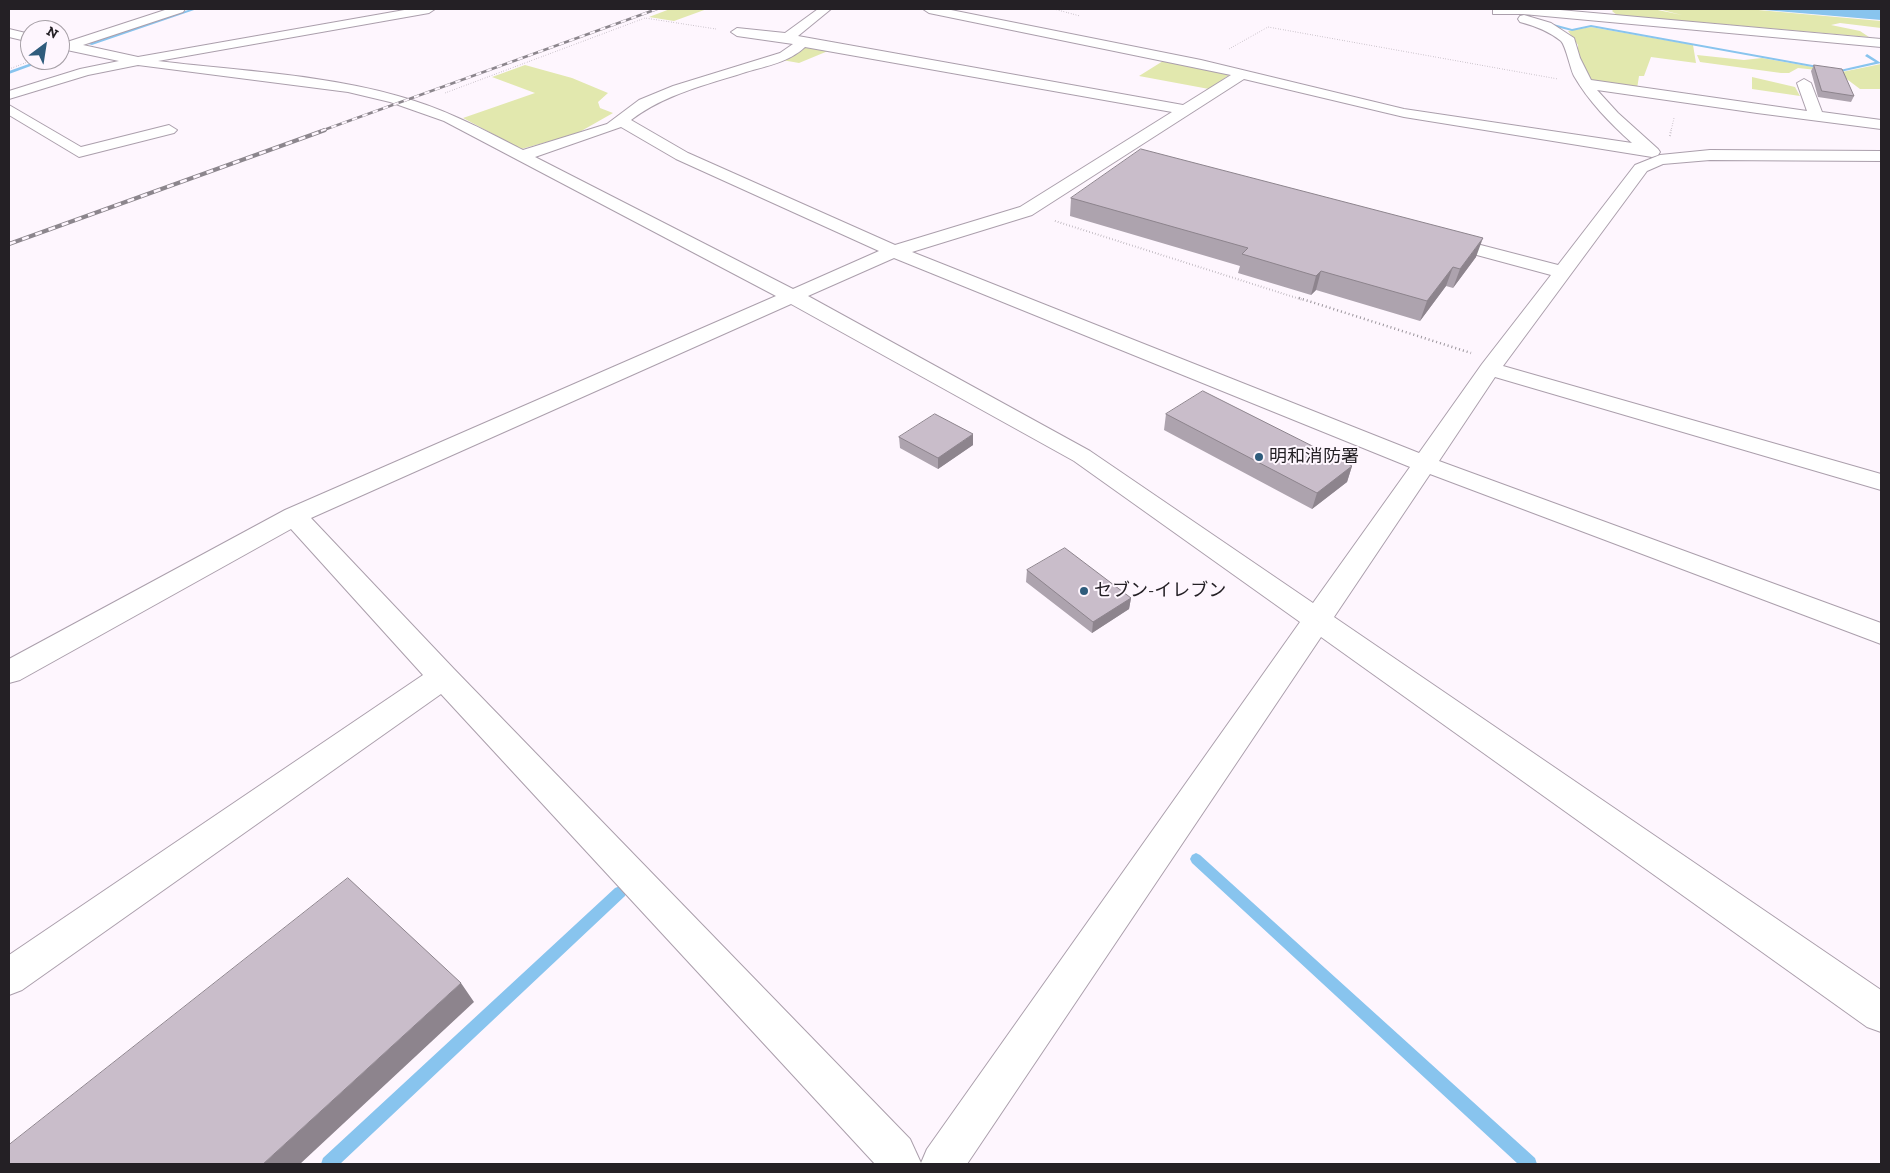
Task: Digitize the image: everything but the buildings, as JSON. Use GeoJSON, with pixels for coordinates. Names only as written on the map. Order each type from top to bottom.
{"type":"FeatureCollection","features":[{"type":"Feature","properties":{"kind":"street"},"geometry":{"type":"LineString","coordinates":[[70,43],[179,9]]}},
{"type":"Feature","properties":{"kind":"street"},"geometry":{"type":"LineString","coordinates":[[9,95],[85,72],[136,61],[429,9]]}},
{"type":"Feature","properties":{"kind":"street"},"geometry":{"type":"LineString","coordinates":[[521,156],[621,122],[624,116],[644,103],[678,89],[785,56],[800,45],[791,34],[825,9]]}},
{"type":"Feature","properties":{"kind":"street"},"geometry":{"type":"LineString","coordinates":[[929,9],[1202,64],[1404,113],[1654,154],[1881,156]]}},
{"type":"Feature","properties":{"kind":"street"},"geometry":{"type":"LineString","coordinates":[[1493,10],[1523,10],[1881,43]]}},
{"type":"Feature","properties":{"kind":"street"},"geometry":{"type":"LineString","coordinates":[[1493,10],[1547,26],[1560,33],[1569,41],[1576,67],[1586,84],[1597,98],[1654,154]]}},
{"type":"Feature","properties":{"kind":"street"},"geometry":{"type":"LineString","coordinates":[[737,32],[796,40],[1185,110]]}},
{"type":"Feature","properties":{"kind":"street"},"geometry":{"type":"LineString","coordinates":[[70,47],[136,61],[326,84],[414,105],[449,118],[792,296],[1082,456],[1881,1014]]}},
{"type":"Feature","properties":{"kind":"street"},"geometry":{"type":"LineString","coordinates":[[9,672],[294,516],[894,251],[1026,212],[1242,74]]}},
{"type":"Feature","properties":{"kind":"street"},"geometry":{"type":"LineString","coordinates":[[1586,84],[1881,124]]}},
{"type":"Feature","properties":{"kind":"street"},"geometry":{"type":"LineString","coordinates":[[1804,84],[1816,115]]}},
{"type":"Feature","properties":{"kind":"street"},"geometry":{"type":"LineString","coordinates":[[9,109],[79,152],[169,130]]}},
{"type":"Feature","properties":{"kind":"street"},"geometry":{"type":"LineString","coordinates":[[621,122],[682,156],[894,251],[1425,464],[1881,634]]}},
{"type":"Feature","properties":{"kind":"street"},"geometry":{"type":"LineString","coordinates":[[1117,154],[1136,159]]}},
{"type":"Feature","properties":{"kind":"street"},"geometry":{"type":"LineString","coordinates":[[942,1164],[1493,365],[1561,272],[1641,168],[1654,154]]}},
{"type":"Feature","properties":{"kind":"street"},"geometry":{"type":"LineString","coordinates":[[1426,236],[1561,272]]}},
{"type":"Feature","properties":{"kind":"street"},"geometry":{"type":"LineString","coordinates":[[1493,365],[1881,482]]}},
{"type":"Feature","properties":{"kind":"street"},"geometry":{"type":"LineString","coordinates":[[294,516],[442,677],[895,1154],[900,1164]]}},
{"type":"Feature","properties":{"kind":"street"},"geometry":{"type":"LineString","coordinates":[[9,977],[442,677]]}},
{"type":"Feature","properties":{"kind":"path"},"geometry":{"type":"LineString","coordinates":[[1058,10],[1062,9]]}},
{"type":"Feature","properties":{"kind":"path"},"geometry":{"type":"LineString","coordinates":[[414,105],[646,18],[737,32]]}},
{"type":"Feature","properties":{"kind":"path"},"geometry":{"type":"LineString","coordinates":[[1202,64],[1268,27],[1563,80]]}},
{"type":"Feature","properties":{"kind":"path"},"geometry":{"type":"LineString","coordinates":[[1654,154],[1667,152],[1678,97]]}},
{"type":"Feature","properties":{"kind":"path"},"geometry":{"type":"LineString","coordinates":[[1026,212],[1493,365]]}},
{"type":"Feature","properties":{"kind":"green space"},"geometry":{"type":"Polygon","coordinates":[[[670,9],[707,9],[674,21],[649,17],[670,9]]]}},
{"type":"Feature","properties":{"kind":"green space"},"geometry":{"type":"Polygon","coordinates":[[[1614,9],[1653,9],[1682,15],[1658,9],[1747,9],[1881,21],[1881,28],[1840,23],[1831,25],[1860,31],[1869,37],[1617,15],[1612,11],[1614,9]]]}},
{"type":"Feature","properties":{"kind":"green space"},"geometry":{"type":"Polygon","coordinates":[[[1591,27],[1693,45],[1696,63],[1651,57],[1644,76],[1639,76],[1637,89],[1592,82],[1578,55],[1578,45],[1568,31],[1591,27]]]}},
{"type":"Feature","properties":{"kind":"green space"},"geometry":{"type":"Polygon","coordinates":[[[805,47],[828,51],[799,63],[782,60],[805,47]]]}},
{"type":"Feature","properties":{"kind":"green space"},"geometry":{"type":"Polygon","coordinates":[[[1697,55],[1744,60],[1762,58],[1842,72],[1881,64],[1881,89],[1860,89],[1844,77],[1817,70],[1798,68],[1789,73],[1781,73],[1700,62],[1697,55]]]}},
{"type":"Feature","properties":{"kind":"green space"},"geometry":{"type":"Polygon","coordinates":[[[1163,61],[1229,75],[1209,89],[1139,76],[1163,61]]]}},
{"type":"Feature","properties":{"kind":"green space"},"geometry":{"type":"Polygon","coordinates":[[[525,65],[572,78],[608,93],[598,102],[600,108],[613,113],[576,134],[521,149],[463,118],[535,93],[492,77],[525,65]]]}},
{"type":"Feature","properties":{"kind":"green space"},"geometry":{"type":"Polygon","coordinates":[[[1752,77],[1795,87],[1800,96],[1752,89],[1752,77]]]}},
{"type":"Feature","properties":{"kind":"water"},"geometry":{"type":"Polygon","coordinates":[[[1753,9],[1881,9],[1881,20],[1753,9]]]}},
{"type":"Feature","properties":{"kind":"waterway"},"geometry":{"type":"LineString","coordinates":[[90,44],[195,9]]}},
{"type":"Feature","properties":{"kind":"waterway"},"geometry":{"type":"LineString","coordinates":[[1542,22],[1572,30],[1591,26],[1840,71],[1879,63],[1867,55]]}},
{"type":"Feature","properties":{"kind":"waterway"},"geometry":{"type":"LineString","coordinates":[[9,73],[20,69]]}},
{"type":"Feature","properties":{"kind":"waterway"},"geometry":{"type":"LineString","coordinates":[[1196,859],[1529,1164]]}},
{"type":"Feature","properties":{"kind":"waterway"},"geometry":{"type":"LineString","coordinates":[[329,1164],[620,892]]}},
{"type":"Feature","properties":{"kind":"railway"},"geometry":{"type":"LineString","coordinates":[[321,131],[657,9]]}},
{"type":"Feature","properties":{"kind":"railway"},"geometry":{"type":"LineString","coordinates":[[9,244],[325,130]]}},
{"type":"Feature","properties":{"kind":"place","name":"明和消防署"},"geometry":{"type":"Point","coordinates":[1259,457]}},
{"type":"Feature","properties":{"kind":"place","name":"セブン-イレブン"},"geometry":{"type":"Point","coordinates":[1084,591]}}]}
